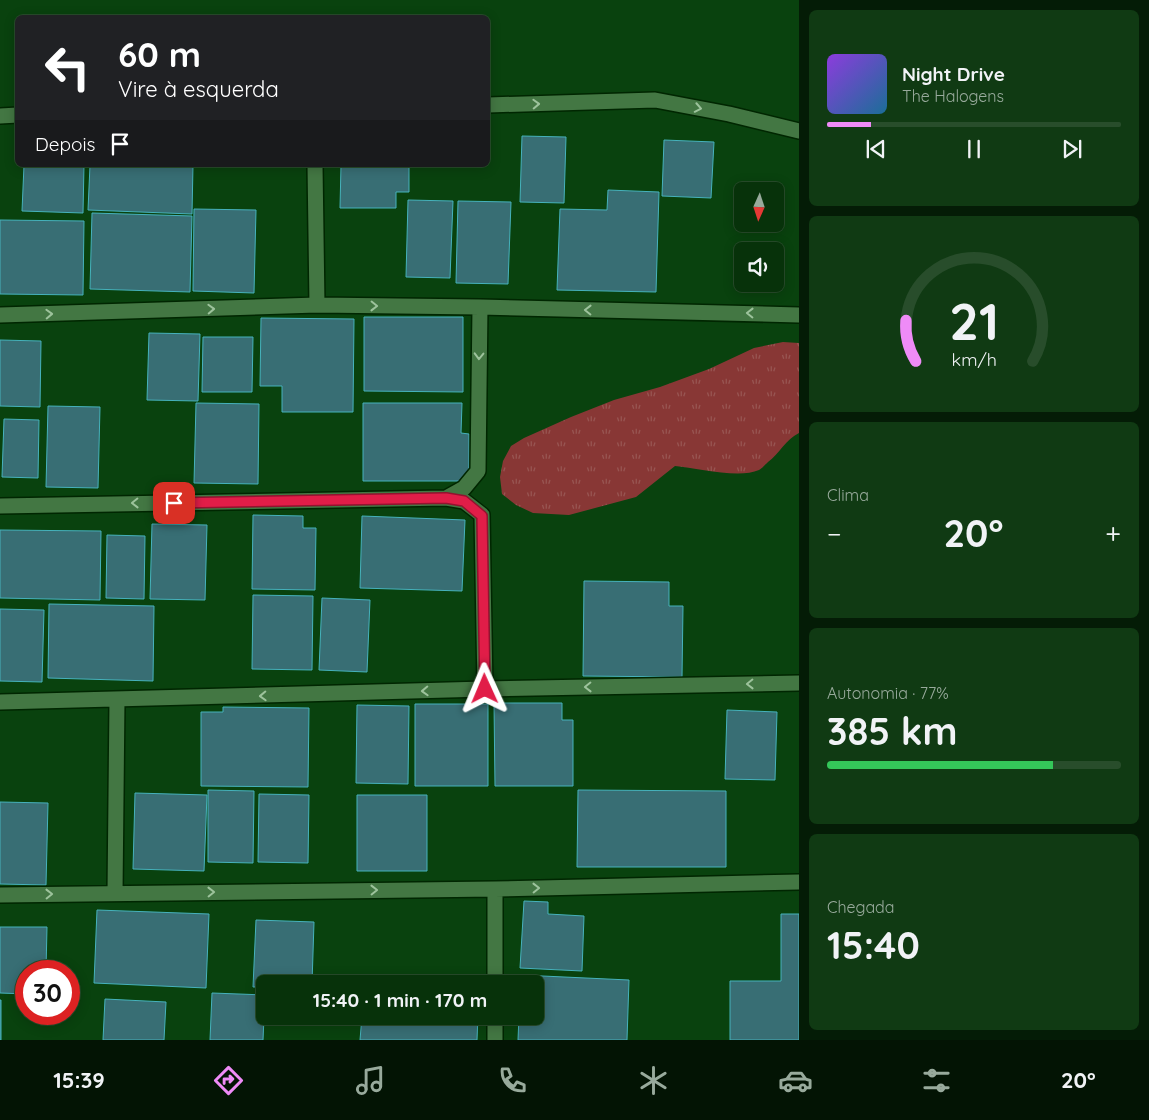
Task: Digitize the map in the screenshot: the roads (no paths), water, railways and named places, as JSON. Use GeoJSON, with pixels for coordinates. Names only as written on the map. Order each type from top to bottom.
{"type":"FeatureCollection","features":[{"type":"Feature","properties":{"kind":"street"},"geometry":{"type":"LineString","coordinates":[[490,105],[655,100],[728,114],[799,131]]}},
{"type":"Feature","properties":{"kind":"street"},"geometry":{"type":"LineString","coordinates":[[0,116],[15,115]]}},
{"type":"Feature","properties":{"kind":"street"},"geometry":{"type":"LineString","coordinates":[[314,167],[316,305]]}},
{"type":"Feature","properties":{"kind":"street"},"geometry":{"type":"LineString","coordinates":[[0,315],[316,305],[799,315]]}},
{"type":"Feature","properties":{"kind":"street"},"geometry":{"type":"LineString","coordinates":[[446,498],[464,488],[478,471],[480,307]]}},
{"type":"Feature","properties":{"kind":"street"},"geometry":{"type":"LineString","coordinates":[[0,506],[446,498],[464,501],[482,516],[485,689]]}},
{"type":"Feature","properties":{"kind":"street"},"geometry":{"type":"LineString","coordinates":[[0,702],[799,683]]}},
{"type":"Feature","properties":{"kind":"street"},"geometry":{"type":"LineString","coordinates":[[115,893],[118,700]]}},
{"type":"Feature","properties":{"kind":"street"},"geometry":{"type":"LineString","coordinates":[[0,895],[495,889],[799,882]]}},
{"type":"Feature","properties":{"kind":"street"},"geometry":{"type":"LineString","coordinates":[[495,889],[495,975]]}},
{"type":"Feature","properties":{"kind":"street"},"geometry":{"type":"LineString","coordinates":[[495,1025],[495,1040]]}}]}
